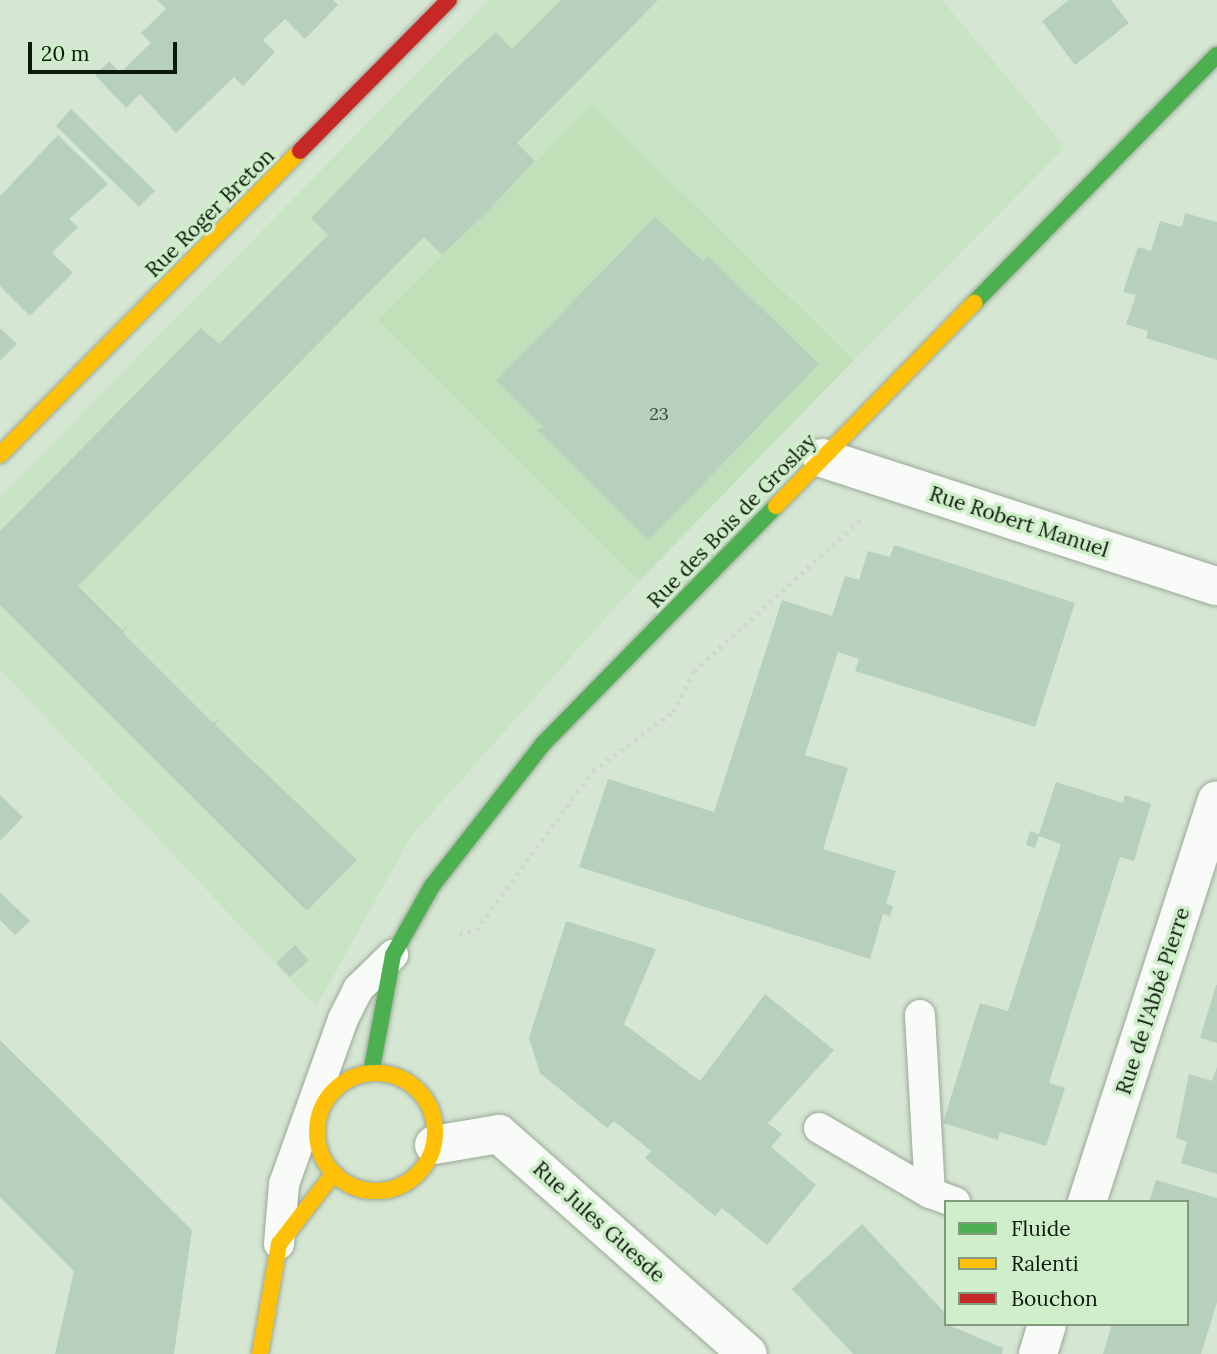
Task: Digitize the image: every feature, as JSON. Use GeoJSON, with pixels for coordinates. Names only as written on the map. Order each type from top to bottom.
{"type":"FeatureCollection","features":[{"type":"Feature","properties":{"kind":"street","name":"Rue Roger Breton"},"geometry":{"type":"LineString","coordinates":[[0,455],[449,0]]}},
{"type":"Feature","properties":{"kind":"street","name":"Rue des Bois de Groslay"},"geometry":{"type":"LineString","coordinates":[[371,1073],[393,955],[432,886],[544,744],[1217,55]]}},
{"type":"Feature","properties":{"kind":"street","name":"Rue Robert Manuel"},"geometry":{"type":"LineString","coordinates":[[822,458],[1217,586]]}},
{"type":"Feature","properties":{"kind":"street","name":"Rue de l'Abbé Pierre"},"geometry":{"type":"LineString","coordinates":[[1088,1200],[1217,800]]}},
{"type":"Feature","properties":{"kind":"street"},"geometry":{"type":"LineString","coordinates":[[371,1073],[390,1074],[421,1093],[431,1109],[434,1145],[416,1176],[401,1186],[365,1190],[334,1173],[318,1139],[325,1102],[353,1077],[371,1073]]}},
{"type":"Feature","properties":{"kind":"street","name":"Rue Jules Guesde"},"geometry":{"type":"LineString","coordinates":[[434,1145],[499,1134],[748,1354]]}},
{"type":"Feature","properties":{"kind":"street"},"geometry":{"type":"LineString","coordinates":[[260,1354],[279,1244],[334,1173]]}},
{"type":"Feature","properties":{"kind":"street"},"geometry":{"type":"LineString","coordinates":[[1038,1354],[1046,1326]]}},
{"type":"Feature","properties":{"kind":"lane"},"geometry":{"type":"LineString","coordinates":[[279,1244],[284,1184],[344,1019],[358,989],[393,955]]}},
{"type":"Feature","properties":{"kind":"lane"},"geometry":{"type":"LineString","coordinates":[[920,1015],[942,1197]]}},
{"type":"Feature","properties":{"kind":"lane"},"geometry":{"type":"LineString","coordinates":[[819,1128],[942,1197]]}},
{"type":"Feature","properties":{"kind":"path"},"geometry":{"type":"LineString","coordinates":[[410,925],[476,930],[593,771],[673,712],[694,671],[901,483]]}},
{"type":"Feature","properties":{"kind":"shaded area"},"geometry":{"type":"Polygon","coordinates":[[[489,0],[942,0],[1065,147],[854,360],[592,105],[379,319],[639,581],[412,835],[316,1007],[0,669],[0,497],[489,0]]]}},
{"type":"Feature","properties":{"kind":"shaded area"},"geometry":{"type":"Polygon","coordinates":[[[592,105],[854,360],[639,581],[378,320],[592,105]]]}},
{"type":"Feature","properties":{"kind":"building"},"geometry":{"type":"Polygon","coordinates":[[[157,0],[333,0],[338,5],[305,39],[285,19],[263,40],[275,52],[243,86],[234,77],[176,133],[140,94],[126,108],[95,75],[109,61],[120,73],[151,43],[141,33],[166,9],[157,0]]]}},
{"type":"Feature","properties":{"kind":"building"},"geometry":{"type":"Polygon","coordinates":[[[561,0],[658,0],[517,143],[535,161],[487,212],[442,255],[424,237],[78,586],[122,630],[128,626],[123,633],[213,723],[220,719],[215,725],[357,860],[307,911],[0,605],[0,531],[201,328],[219,344],[328,235],[311,218],[448,76],[496,32],[512,49],[561,0]]]}},
{"type":"Feature","properties":{"kind":"building"},"geometry":{"type":"Polygon","coordinates":[[[1069,0],[1111,0],[1129,23],[1075,65],[1042,21],[1069,0]]]}},
{"type":"Feature","properties":{"kind":"building"},"geometry":{"type":"Polygon","coordinates":[[[71,109],[155,191],[139,207],[56,126],[71,109]]]}},
{"type":"Feature","properties":{"kind":"building"},"geometry":{"type":"Polygon","coordinates":[[[58,135],[108,184],[69,219],[78,227],[52,253],[73,273],[30,316],[0,286],[0,196],[58,135]]]}},
{"type":"Feature","properties":{"kind":"building"},"geometry":{"type":"Polygon","coordinates":[[[1185,213],[1217,222],[1217,360],[1146,338],[1148,331],[1126,324],[1136,295],[1123,292],[1138,247],[1151,251],[1160,221],[1182,227],[1185,213]]]}},
{"type":"Feature","properties":{"kind":"building"},"geometry":{"type":"Polygon","coordinates":[[[655,217],[704,262],[707,255],[819,364],[649,540],[537,430],[544,427],[496,381],[655,217]]]}},
{"type":"Feature","properties":{"kind":"building"},"geometry":{"type":"Polygon","coordinates":[[[0,328],[17,344],[0,361],[0,328]]]}},
{"type":"Feature","properties":{"kind":"building"},"geometry":{"type":"Polygon","coordinates":[[[894,545],[1075,603],[1035,727],[855,671],[859,659],[838,652],[805,755],[848,768],[823,849],[896,871],[886,904],[893,906],[890,916],[883,914],[870,959],[579,867],[608,779],[714,812],[782,600],[832,616],[845,576],[859,580],[868,551],[890,557],[894,545]]]}},
{"type":"Feature","properties":{"kind":"building"},"geometry":{"type":"Polygon","coordinates":[[[1056,782],[1123,803],[1125,795],[1151,804],[1134,861],[1120,857],[1049,1083],[1065,1088],[1046,1146],[1000,1132],[998,1140],[943,1123],[980,1003],[1008,1011],[1061,844],[1039,836],[1035,848],[1026,845],[1030,831],[1039,834],[1056,782]]]}},
{"type":"Feature","properties":{"kind":"building"},"geometry":{"type":"Polygon","coordinates":[[[0,795],[23,817],[0,841],[0,795]]]}},
{"type":"Feature","properties":{"kind":"building"},"geometry":{"type":"Polygon","coordinates":[[[0,892],[30,921],[15,935],[0,920],[0,892]]]}},
{"type":"Feature","properties":{"kind":"building"},"geometry":{"type":"Polygon","coordinates":[[[566,921],[656,949],[624,1024],[700,1081],[765,994],[834,1050],[768,1123],[782,1134],[771,1147],[816,1185],[767,1245],[722,1208],[715,1216],[645,1158],[651,1151],[614,1121],[607,1128],[540,1073],[529,1038],[566,921]]]}},
{"type":"Feature","properties":{"kind":"building"},"geometry":{"type":"Polygon","coordinates":[[[295,945],[309,960],[290,977],[276,963],[295,945]]]}},
{"type":"Feature","properties":{"kind":"building"},"geometry":{"type":"Polygon","coordinates":[[[1217,985],[1217,1043],[1200,1038],[1217,985]]]}},
{"type":"Feature","properties":{"kind":"building"},"geometry":{"type":"Polygon","coordinates":[[[0,1040],[192,1230],[174,1354],[55,1354],[74,1271],[0,1197],[0,1040]]]}},
{"type":"Feature","properties":{"kind":"building"},"geometry":{"type":"Polygon","coordinates":[[[1217,1067],[1217,1174],[1181,1163],[1187,1142],[1176,1138],[1189,1074],[1212,1081],[1217,1067]]]}},
{"type":"Feature","properties":{"kind":"building"},"geometry":{"type":"Polygon","coordinates":[[[1156,1180],[1217,1198],[1217,1302],[1201,1354],[1103,1354],[1111,1326],[1189,1326],[1189,1200],[1150,1200],[1156,1180]]]}},
{"type":"Feature","properties":{"kind":"building"},"geometry":{"type":"Polygon","coordinates":[[[862,1224],[944,1312],[944,1326],[951,1326],[1003,1348],[1002,1354],[853,1354],[792,1289],[862,1224]]]}},
{"type":"Feature","properties":{"kind":"traffic: fast"},"geometry":{"type":"LineString","coordinates":[[974,303],[1217,55]]}},
{"type":"Feature","properties":{"kind":"traffic: fast"},"geometry":{"type":"LineString","coordinates":[[371,1073],[393,955],[432,886],[543,744],[776,506]]}},
{"type":"Feature","properties":{"kind":"traffic: slow"},"geometry":{"type":"LineString","coordinates":[[0,455],[300,151]]}},
{"type":"Feature","properties":{"kind":"traffic: slow"},"geometry":{"type":"LineString","coordinates":[[776,506],[974,303]]}},
{"type":"Feature","properties":{"kind":"traffic: slow"},"geometry":{"type":"LineString","coordinates":[[376,1073],[409,1083],[425,1099],[435,1132],[425,1165],[409,1181],[376,1191],[343,1181],[327,1165],[317,1132],[327,1099],[343,1083],[376,1073]]}},
{"type":"Feature","properties":{"kind":"traffic: slow"},"geometry":{"type":"LineString","coordinates":[[260,1354],[279,1244],[334,1173]]}},
{"type":"Feature","properties":{"kind":"traffic: jam"},"geometry":{"type":"LineString","coordinates":[[300,151],[449,0]]}}]}
